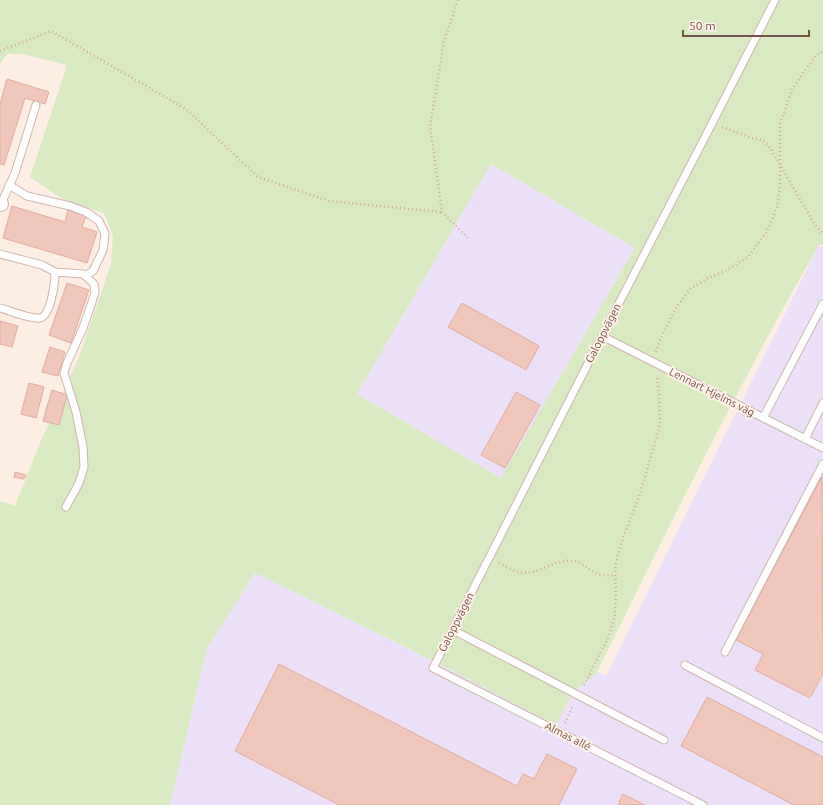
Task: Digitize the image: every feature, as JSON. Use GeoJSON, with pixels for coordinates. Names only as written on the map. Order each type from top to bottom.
{"type":"FeatureCollection","features":[{"type":"Feature","properties":{"kind":"lane","name":"Galoppvägen"},"geometry":{"type":"LineString","coordinates":[[433,668],[774,0]]}},
{"type":"Feature","properties":{"kind":"lane"},"geometry":{"type":"LineString","coordinates":[[0,204],[15,173],[36,105]]}},
{"type":"Feature","properties":{"kind":"lane"},"geometry":{"type":"LineString","coordinates":[[9,185],[27,196],[70,206],[86,212],[99,221],[105,234],[103,250],[93,271],[85,276]]}},
{"type":"Feature","properties":{"kind":"lane"},"geometry":{"type":"LineString","coordinates":[[0,254],[42,265],[55,272],[83,274],[92,280],[94,284],[95,292],[64,373],[76,412],[82,440],[84,467],[79,483],[66,507]]}},
{"type":"Feature","properties":{"kind":"lane"},"geometry":{"type":"LineString","coordinates":[[0,308],[34,318],[44,316],[54,288],[55,272]]}},
{"type":"Feature","properties":{"kind":"lane"},"geometry":{"type":"LineString","coordinates":[[763,418],[823,304]]}},
{"type":"Feature","properties":{"kind":"lane","name":"Lennart Hjelms väg"},"geometry":{"type":"LineString","coordinates":[[602,336],[823,448]]}},
{"type":"Feature","properties":{"kind":"lane"},"geometry":{"type":"LineString","coordinates":[[805,439],[823,403]]}},
{"type":"Feature","properties":{"kind":"lane"},"geometry":{"type":"LineString","coordinates":[[725,652],[823,464]]}},
{"type":"Feature","properties":{"kind":"lane"},"geometry":{"type":"LineString","coordinates":[[453,630],[664,740]]}},
{"type":"Feature","properties":{"kind":"lane"},"geometry":{"type":"LineString","coordinates":[[685,665],[823,738]]}},
{"type":"Feature","properties":{"kind":"lane","name":"Almas allé"},"geometry":{"type":"LineString","coordinates":[[433,668],[703,805]]}},
{"type":"Feature","properties":{"kind":"path"},"geometry":{"type":"LineString","coordinates":[[458,0],[444,41],[430,126],[442,212],[468,238]]}},
{"type":"Feature","properties":{"kind":"path"},"geometry":{"type":"LineString","coordinates":[[0,51],[51,31],[186,109],[258,177],[329,201],[442,212]]}},
{"type":"Feature","properties":{"kind":"path"},"geometry":{"type":"LineString","coordinates":[[712,123],[750,138],[762,140],[771,149],[815,225],[823,234]]}},
{"type":"Feature","properties":{"kind":"path"},"geometry":{"type":"LineString","coordinates":[[489,558],[519,572],[534,572],[562,562],[575,561],[602,576],[615,575]]}},
{"type":"Feature","properties":{"kind":"shaded area"},"geometry":{"type":"Polygon","coordinates":[[[491,164],[635,248],[501,478],[357,394],[491,164]]]}},
{"type":"Feature","properties":{"kind":"shaded area"},"geometry":{"type":"Polygon","coordinates":[[[819,245],[823,247],[823,805],[170,805],[207,648],[255,573],[444,666],[474,612],[606,676],[819,245]]]}},
{"type":"Feature","properties":{"kind":"green space"},"geometry":{"type":"Polygon","coordinates":[[[0,0],[823,0],[823,245],[819,245],[760,351],[676,512],[596,674],[573,692],[556,725],[408,648],[255,573],[207,648],[170,805],[0,805],[0,501],[15,506],[42,438],[78,360],[111,264],[113,236],[104,213],[64,200],[30,177],[67,65],[22,54],[7,54],[0,64],[0,0]],[[491,164],[357,394],[501,478],[635,248],[491,164]]]}},
{"type":"Feature","properties":{"kind":"building"},"geometry":{"type":"Polygon","coordinates":[[[7,79],[49,92],[45,104],[25,98],[4,165],[0,164],[0,104],[7,79]]]}},
{"type":"Feature","properties":{"kind":"building"},"geometry":{"type":"Polygon","coordinates":[[[12,206],[65,222],[68,210],[86,216],[82,227],[97,232],[87,263],[3,238],[12,206]]]}},
{"type":"Feature","properties":{"kind":"building"},"geometry":{"type":"Polygon","coordinates":[[[67,283],[89,290],[71,343],[49,335],[67,283]]]}},
{"type":"Feature","properties":{"kind":"building"},"geometry":{"type":"Polygon","coordinates":[[[462,303],[539,346],[526,370],[448,327],[462,303]]]}},
{"type":"Feature","properties":{"kind":"building"},"geometry":{"type":"Polygon","coordinates":[[[0,321],[18,326],[12,347],[0,344],[0,321]]]}},
{"type":"Feature","properties":{"kind":"building"},"geometry":{"type":"Polygon","coordinates":[[[50,347],[65,352],[58,376],[42,372],[50,347]]]}},
{"type":"Feature","properties":{"kind":"building"},"geometry":{"type":"Polygon","coordinates":[[[29,383],[44,387],[36,418],[21,414],[29,383]]]}},
{"type":"Feature","properties":{"kind":"building"},"geometry":{"type":"Polygon","coordinates":[[[52,390],[67,395],[59,425],[43,421],[52,390]]]}},
{"type":"Feature","properties":{"kind":"building"},"geometry":{"type":"Polygon","coordinates":[[[516,392],[540,405],[505,468],[481,455],[516,392]]]}},
{"type":"Feature","properties":{"kind":"building"},"geometry":{"type":"Polygon","coordinates":[[[15,472],[26,475],[24,479],[14,477],[15,472]]]}},
{"type":"Feature","properties":{"kind":"building"},"geometry":{"type":"Polygon","coordinates":[[[822,477],[823,674],[810,698],[755,670],[763,654],[736,640],[822,477]]]}},
{"type":"Feature","properties":{"kind":"building"},"geometry":{"type":"Polygon","coordinates":[[[279,664],[517,786],[523,774],[534,779],[547,754],[577,769],[559,805],[339,805],[235,751],[279,664]]]}},
{"type":"Feature","properties":{"kind":"building"},"geometry":{"type":"Polygon","coordinates":[[[707,697],[823,757],[823,805],[794,805],[681,746],[707,697]]]}},
{"type":"Feature","properties":{"kind":"building"},"geometry":{"type":"Polygon","coordinates":[[[623,794],[645,805],[618,805],[623,794]]]}}]}
